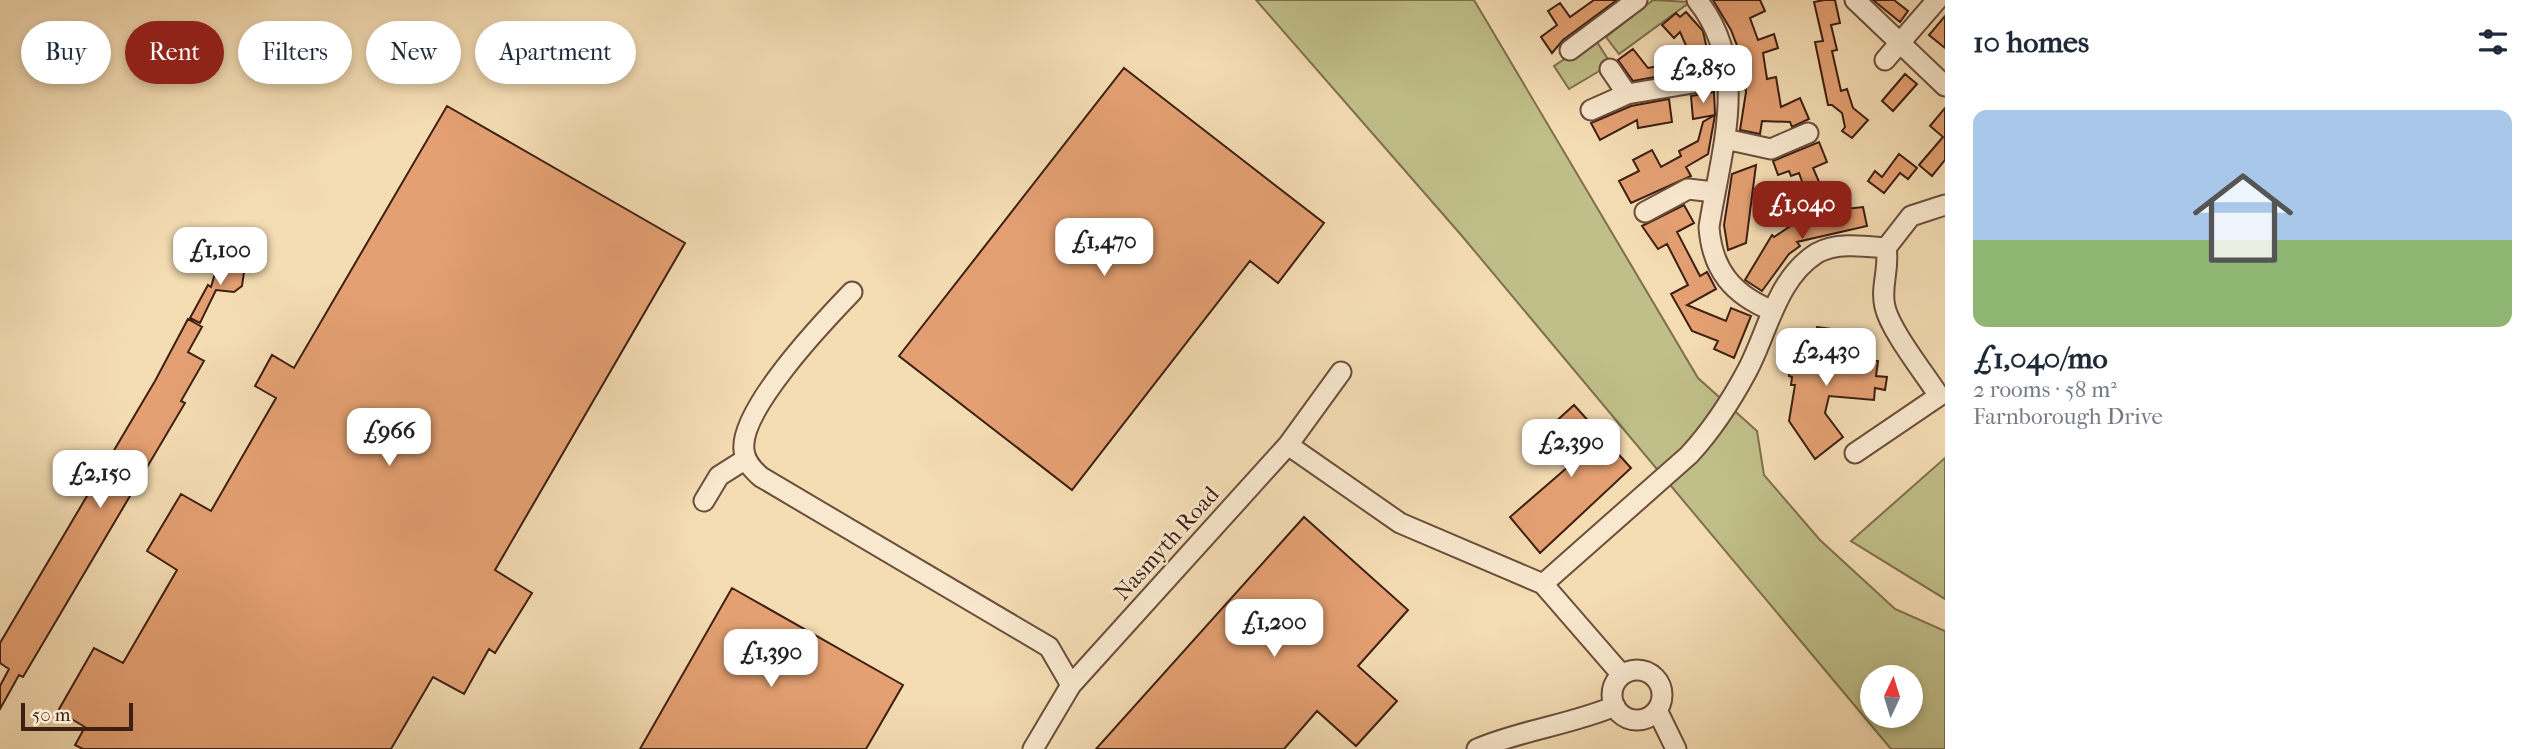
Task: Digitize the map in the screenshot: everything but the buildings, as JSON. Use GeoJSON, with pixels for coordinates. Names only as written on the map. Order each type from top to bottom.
{"type":"FeatureCollection","features":[{"type":"Feature","properties":{"kind":"street"},"geometry":{"type":"LineString","coordinates":[[1570,50],[1637,0]]}},
{"type":"Feature","properties":{"kind":"street"},"geometry":{"type":"LineString","coordinates":[[1697,0],[1708,14],[1722,43],[1731,98],[1714,192],[1709,227],[1710,244],[1731,288],[1750,302],[1773,311]]}},
{"type":"Feature","properties":{"kind":"street"},"geometry":{"type":"LineString","coordinates":[[1854,0],[1945,86]]}},
{"type":"Feature","properties":{"kind":"street"},"geometry":{"type":"LineString","coordinates":[[1885,60],[1937,0]]}},
{"type":"Feature","properties":{"kind":"street"},"geometry":{"type":"LineString","coordinates":[[1610,69],[1627,94]]}},
{"type":"Feature","properties":{"kind":"street"},"geometry":{"type":"LineString","coordinates":[[1591,110],[1627,94],[1729,77]]}},
{"type":"Feature","properties":{"kind":"street"},"geometry":{"type":"LineString","coordinates":[[1725,139],[1770,149],[1808,133]]}},
{"type":"Feature","properties":{"kind":"street"},"geometry":{"type":"LineString","coordinates":[[1645,212],[1688,188],[1714,192]]}},
{"type":"Feature","properties":{"kind":"street"},"geometry":{"type":"LineString","coordinates":[[1855,453],[1939,396],[1885,310],[1883,291],[1888,262],[1886,248],[1911,216],[1945,205]]}},
{"type":"Feature","properties":{"kind":"street"},"geometry":{"type":"LineString","coordinates":[[1543,584],[1689,455],[1709,433],[1748,370],[1785,286],[1818,253],[1854,246],[1886,248]]}},
{"type":"Feature","properties":{"kind":"street"},"geometry":{"type":"LineString","coordinates":[[852,292],[801,346],[752,415],[745,436],[746,459],[761,477],[1049,647],[1071,685]]}},
{"type":"Feature","properties":{"kind":"street","name":"Nasmyth Road"},"geometry":{"type":"LineString","coordinates":[[1032,749],[1071,685],[1288,444],[1341,372]]}},
{"type":"Feature","properties":{"kind":"street"},"geometry":{"type":"LineString","coordinates":[[1288,444],[1400,523],[1543,584],[1622,675]]}},
{"type":"Feature","properties":{"kind":"street"},"geometry":{"type":"LineString","coordinates":[[704,501],[719,476],[746,459]]}},
{"type":"Feature","properties":{"kind":"street"},"geometry":{"type":"LineString","coordinates":[[1631,670],[1651,674],[1662,691],[1657,710],[1651,716],[1635,720],[1627,718],[1615,706],[1613,689],[1622,675],[1631,670]]}},
{"type":"Feature","properties":{"kind":"street"},"geometry":{"type":"LineString","coordinates":[[1477,749],[1521,732],[1597,714],[1615,706]]}},
{"type":"Feature","properties":{"kind":"street"},"geometry":{"type":"LineString","coordinates":[[1657,710],[1676,749]]}},
{"type":"Feature","properties":{"kind":"shaded area"},"geometry":{"type":"Polygon","coordinates":[[[1256,0],[1474,0],[1698,378],[1757,431],[1764,475],[1820,540],[1895,609],[1945,631],[1945,749],[1891,749],[1873,728],[1923,728],[1923,665],[1860,665],[1860,712],[1462,236],[1256,0]]]}},
{"type":"Feature","properties":{"kind":"shaded area"},"geometry":{"type":"Polygon","coordinates":[[[1653,0],[1690,2],[1619,54],[1606,37],[1653,0]]]}},
{"type":"Feature","properties":{"kind":"shaded area"},"geometry":{"type":"Polygon","coordinates":[[[1595,39],[1611,64],[1569,89],[1554,66],[1595,39]]]}},
{"type":"Feature","properties":{"kind":"shaded area"},"geometry":{"type":"Polygon","coordinates":[[[1945,458],[1945,599],[1851,541],[1945,458]]]}}]}
